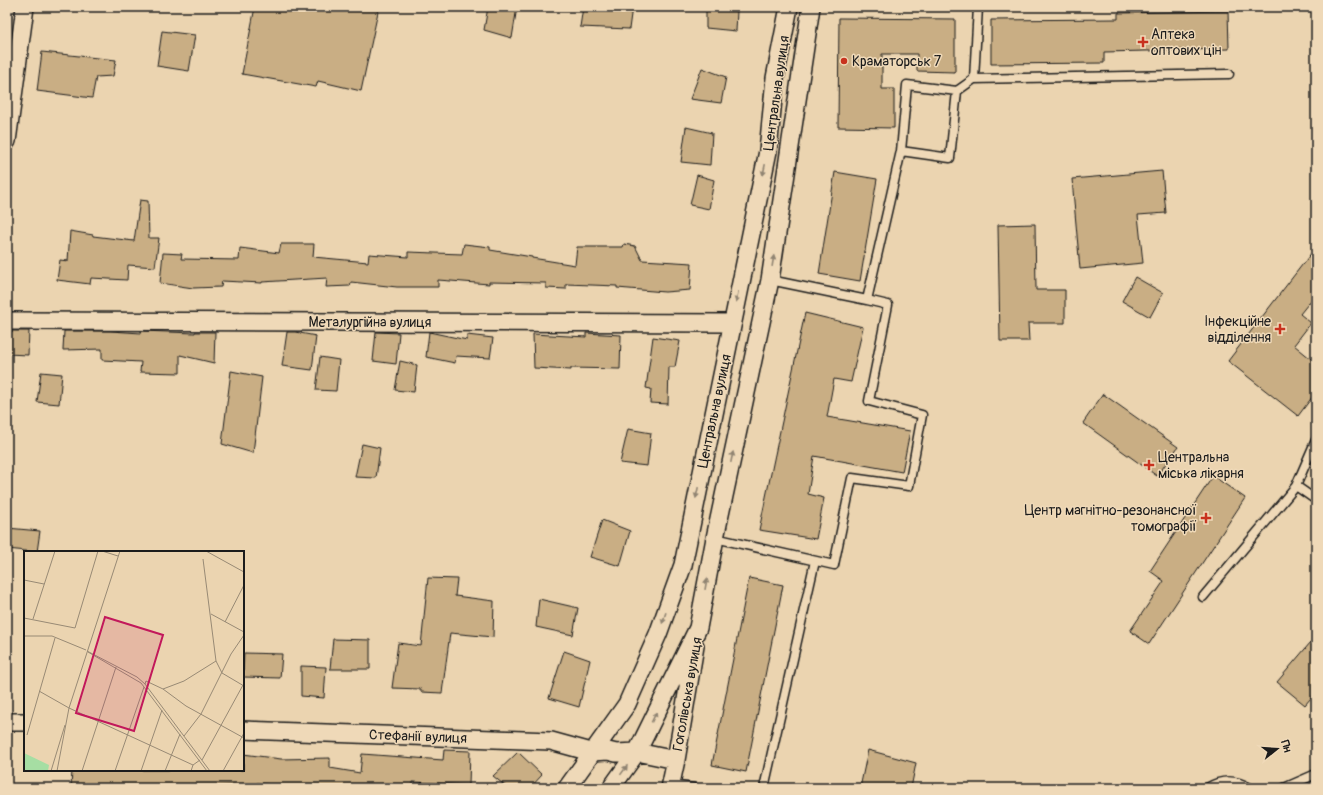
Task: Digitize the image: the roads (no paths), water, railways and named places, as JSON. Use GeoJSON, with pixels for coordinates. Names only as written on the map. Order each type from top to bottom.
{"type":"FeatureCollection","features":[{"type":"Feature","properties":{"kind":"street"},"geometry":{"type":"LineString","coordinates":[[7,142],[25,7]]}},
{"type":"Feature","properties":{"kind":"street","name":"Центральна вулиця"},"geometry":{"type":"LineString","coordinates":[[567,788],[591,752],[627,704],[658,634],[683,565],[768,151],[775,78],[789,7]]}},
{"type":"Feature","properties":{"kind":"street","name":"Центральна вулиця"},"geometry":{"type":"LineString","coordinates":[[610,788],[637,752],[698,628],[714,538],[770,280],[811,7]]}},
{"type":"Feature","properties":{"kind":"street","name":"Металургійна вулиця"},"geometry":{"type":"LineString","coordinates":[[7,321],[732,323]]}},
{"type":"Feature","properties":{"kind":"street","name":"Гоголівська вулиця"},"geometry":{"type":"LineString","coordinates":[[671,786],[698,628]]}},
{"type":"Feature","properties":{"kind":"street"},"geometry":{"type":"LineString","coordinates":[[7,722],[24,722]]}},
{"type":"Feature","properties":{"kind":"street","name":"Стефанії вулиця"},"geometry":{"type":"LineString","coordinates":[[244,730],[551,741],[591,752],[637,752]]}},
{"type":"Feature","properties":{"kind":"street","name":"Гоголівська вулиця"},"geometry":{"type":"LineString","coordinates":[[637,752],[676,760]]}},
{"type":"Feature","properties":{"kind":"lane"},"geometry":{"type":"LineString","coordinates":[[974,79],[978,7]]}},
{"type":"Feature","properties":{"kind":"lane"},"geometry":{"type":"LineString","coordinates":[[867,300],[901,151],[907,86],[957,91],[974,79],[1229,74]]}},
{"type":"Feature","properties":{"kind":"lane"},"geometry":{"type":"LineString","coordinates":[[901,151],[950,158],[957,91]]}},
{"type":"Feature","properties":{"kind":"lane"},"geometry":{"type":"LineString","coordinates":[[714,538],[834,565],[852,478],[909,486],[922,415],[869,401],[888,305],[770,280]]}},
{"type":"Feature","properties":{"kind":"lane"},"geometry":{"type":"LineString","coordinates":[[1203,597],[1296,486],[1316,440]]}},
{"type":"Feature","properties":{"kind":"lane"},"geometry":{"type":"LineString","coordinates":[[1296,486],[1316,500]]}},
{"type":"Feature","properties":{"kind":"lane"},"geometry":{"type":"LineString","coordinates":[[764,788],[815,561]]}},
{"type":"Feature","properties":{"kind":"lane"},"geometry":{"type":"LineString","coordinates":[[1284,788],[1316,774]]}},
{"type":"Feature","properties":{"kind":"lane"},"geometry":{"type":"LineString","coordinates":[[1207,788],[1215,783],[1229,780],[1243,784],[1250,788]]}},
{"type":"Feature","properties":{"kind":"lane"},"geometry":{"type":"LineString","coordinates":[[671,786],[694,788]]}},
{"type":"Feature","properties":{"kind":"place","name":"Аптека оптових цін"},"geometry":{"type":"Point","coordinates":[1143,42]}},
{"type":"Feature","properties":{"kind":"place","name":"Краматорськ 7"},"geometry":{"type":"Point","coordinates":[844,61]}},
{"type":"Feature","properties":{"kind":"place","name":"Інфекційне відділення"},"geometry":{"type":"Point","coordinates":[1280,329]}},
{"type":"Feature","properties":{"kind":"place","name":"Центральна міська лікарня"},"geometry":{"type":"Point","coordinates":[1149,465]}},
{"type":"Feature","properties":{"kind":"place","name":"Центр магнітно-резонансної томографії"},"geometry":{"type":"Point","coordinates":[1206,518]}}]}
